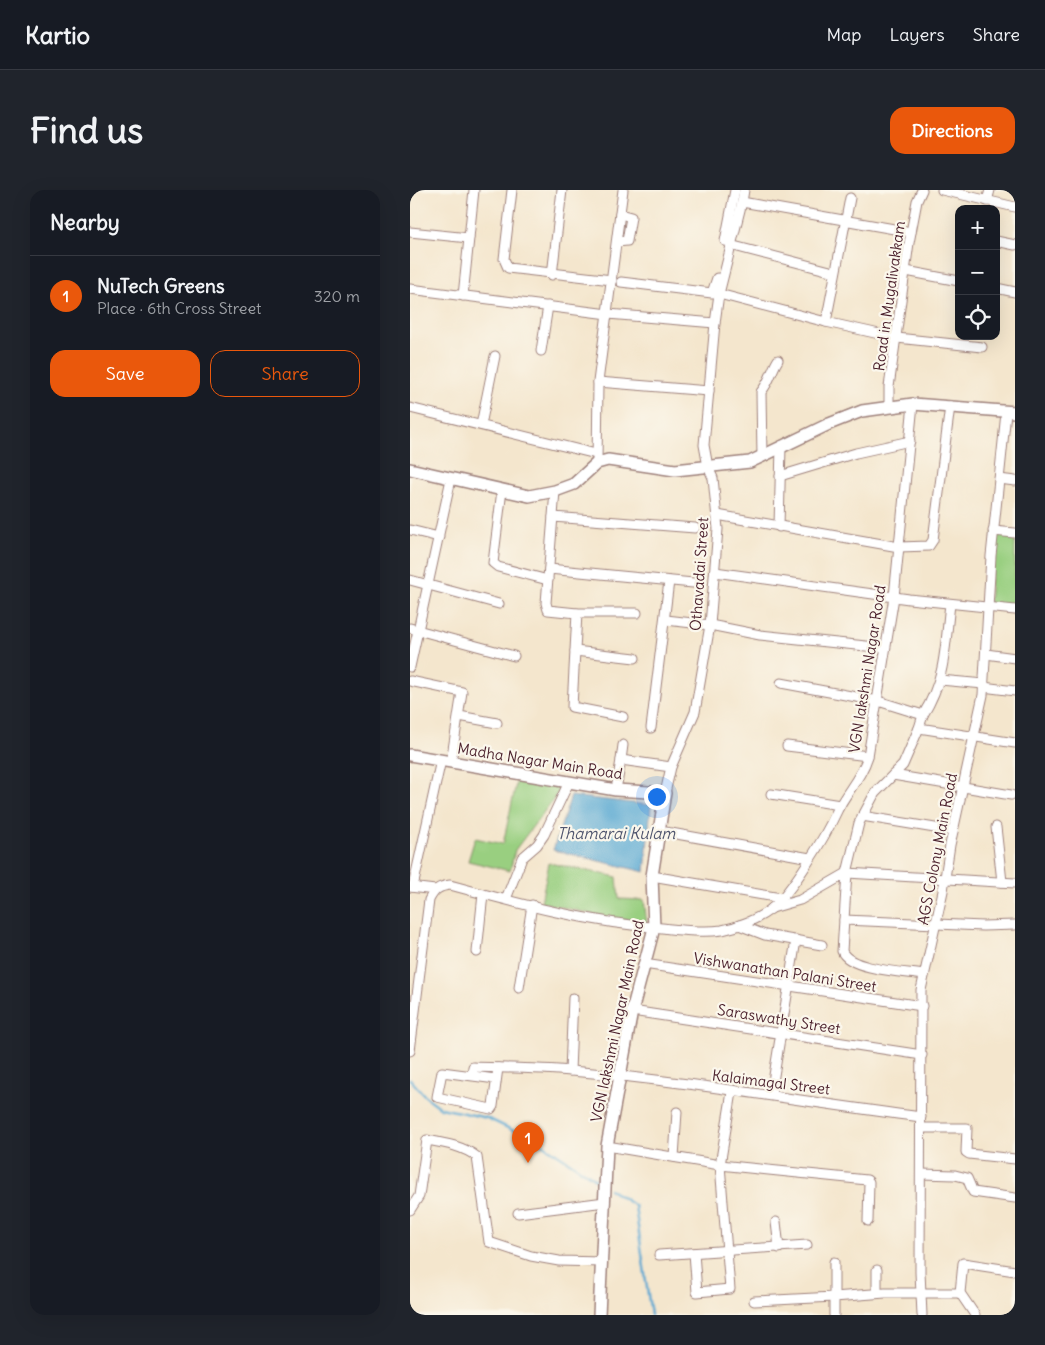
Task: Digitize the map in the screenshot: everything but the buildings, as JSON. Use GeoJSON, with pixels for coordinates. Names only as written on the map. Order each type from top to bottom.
{"type":"FeatureCollection","features":[{"type":"Feature","properties":{"kind":"street"},"geometry":{"type":"LineString","coordinates":[[462,296],[474,190]]}},
{"type":"Feature","properties":{"kind":"street"},"geometry":{"type":"LineString","coordinates":[[512,190],[504,259],[506,266],[513,271],[712,293],[735,190]]}},
{"type":"Feature","properties":{"kind":"street"},"geometry":{"type":"LineString","coordinates":[[552,274],[562,190]]}},
{"type":"Feature","properties":{"kind":"street"},"geometry":{"type":"LineString","coordinates":[[410,469],[529,496],[556,491],[574,484],[596,459],[598,382],[608,314],[616,281],[617,242],[623,190]]}},
{"type":"Feature","properties":{"kind":"street","name":"Othavadai Street"},"geometry":{"type":"LineString","coordinates":[[665,794],[671,767],[695,712],[710,625],[718,515],[713,478],[708,467],[704,446],[719,294],[744,190]]}},
{"type":"Feature","properties":{"kind":"street","name":"Road in Mugalivakkam"},"geometry":{"type":"LineString","coordinates":[[889,407],[889,387],[911,232],[922,190]]}},
{"type":"Feature","properties":{"kind":"street"},"geometry":{"type":"LineString","coordinates":[[942,190],[1015,207]]}},
{"type":"Feature","properties":{"kind":"street"},"geometry":{"type":"LineString","coordinates":[[987,201],[990,190]]}},
{"type":"Feature","properties":{"kind":"street"},"geometry":{"type":"LineString","coordinates":[[826,322],[834,272],[850,198]]}},
{"type":"Feature","properties":{"kind":"street"},"geometry":{"type":"LineString","coordinates":[[742,202],[911,232]]}},
{"type":"Feature","properties":{"kind":"street"},"geometry":{"type":"LineString","coordinates":[[410,232],[468,238]]}},
{"type":"Feature","properties":{"kind":"street"},"geometry":{"type":"LineString","coordinates":[[1000,242],[1015,245]]}},
{"type":"Feature","properties":{"kind":"street"},"geometry":{"type":"LineString","coordinates":[[730,245],[834,272]]}},
{"type":"Feature","properties":{"kind":"street"},"geometry":{"type":"LineString","coordinates":[[906,271],[955,280]]}},
{"type":"Feature","properties":{"kind":"street"},"geometry":{"type":"LineString","coordinates":[[410,289],[608,314],[715,323]]}},
{"type":"Feature","properties":{"kind":"street"},"geometry":{"type":"LineString","coordinates":[[1000,289],[1015,292]]}},
{"type":"Feature","properties":{"kind":"street"},"geometry":{"type":"LineString","coordinates":[[719,294],[826,322],[897,338],[982,347]]}},
{"type":"Feature","properties":{"kind":"street"},"geometry":{"type":"LineString","coordinates":[[541,351],[548,306]]}},
{"type":"Feature","properties":{"kind":"street"},"geometry":{"type":"LineString","coordinates":[[481,425],[495,356]]}},
{"type":"Feature","properties":{"kind":"street"},"geometry":{"type":"LineString","coordinates":[[762,457],[761,392],[770,382],[772,370],[778,360]]}},
{"type":"Feature","properties":{"kind":"street"},"geometry":{"type":"LineString","coordinates":[[598,382],[709,391]]}},
{"type":"Feature","properties":{"kind":"street"},"geometry":{"type":"LineString","coordinates":[[410,408],[481,425],[596,459],[675,470],[750,462],[781,446],[862,411],[914,404],[1011,413]]}},
{"type":"Feature","properties":{"kind":"street","name":"VGN lakshmi Nagar Road"},"geometry":{"type":"LineString","coordinates":[[411,887],[435,890],[450,885],[584,919],[654,928],[722,930],[739,925],[772,908],[810,858],[828,830],[840,805],[864,769],[868,756],[894,597],[914,404]]}},
{"type":"Feature","properties":{"kind":"street"},"geometry":{"type":"LineString","coordinates":[[718,515],[899,547],[925,547],[932,543],[950,406]]}},
{"type":"Feature","properties":{"kind":"street","name":"AGS Colony Main Road"},"geometry":{"type":"LineString","coordinates":[[922,1315],[921,1117],[924,975],[984,686],[993,532],[999,479],[1011,413]]}},
{"type":"Feature","properties":{"kind":"street"},"geometry":{"type":"LineString","coordinates":[[780,476],[856,453],[910,441]]}},
{"type":"Feature","properties":{"kind":"street"},"geometry":{"type":"LineString","coordinates":[[779,527],[781,446]]}},
{"type":"Feature","properties":{"kind":"street"},"geometry":{"type":"LineString","coordinates":[[410,667],[414,629],[429,584],[451,479]]}},
{"type":"Feature","properties":{"kind":"street"},"geometry":{"type":"LineString","coordinates":[[999,479],[1015,481]]}},
{"type":"Feature","properties":{"kind":"street"},"geometry":{"type":"LineString","coordinates":[[502,490],[493,563],[498,568],[548,580]]}},
{"type":"Feature","properties":{"kind":"street"},"geometry":{"type":"LineString","coordinates":[[556,491],[546,603],[548,610],[577,613],[637,613]]}},
{"type":"Feature","properties":{"kind":"street"},"geometry":{"type":"LineString","coordinates":[[553,517],[695,528]]}},
{"type":"Feature","properties":{"kind":"street"},"geometry":{"type":"LineString","coordinates":[[410,530],[439,537]]}},
{"type":"Feature","properties":{"kind":"street"},"geometry":{"type":"LineString","coordinates":[[993,532],[1015,533]]}},
{"type":"Feature","properties":{"kind":"street"},"geometry":{"type":"LineString","coordinates":[[549,569],[693,583]]}},
{"type":"Feature","properties":{"kind":"street"},"geometry":{"type":"LineString","coordinates":[[715,572],[894,597],[1015,610]]}},
{"type":"Feature","properties":{"kind":"street"},"geometry":{"type":"LineString","coordinates":[[410,580],[500,604]]}},
{"type":"Feature","properties":{"kind":"street"},"geometry":{"type":"LineString","coordinates":[[651,728],[670,581]]}},
{"type":"Feature","properties":{"kind":"street"},"geometry":{"type":"LineString","coordinates":[[924,975],[865,966],[850,961],[844,956],[842,951],[844,920],[848,874],[862,816],[875,794],[903,764],[923,715],[935,695],[940,680],[950,604]]}},
{"type":"Feature","properties":{"kind":"street"},"geometry":{"type":"LineString","coordinates":[[577,613],[572,707],[623,717]]}},
{"type":"Feature","properties":{"kind":"street"},"geometry":{"type":"LineString","coordinates":[[666,620],[710,625],[760,635],[885,648]]}},
{"type":"Feature","properties":{"kind":"street"},"geometry":{"type":"LineString","coordinates":[[414,629],[514,656]]}},
{"type":"Feature","properties":{"kind":"street"},"geometry":{"type":"LineString","coordinates":[[575,651],[635,658]]}},
{"type":"Feature","properties":{"kind":"street"},"geometry":{"type":"LineString","coordinates":[[986,654],[1015,658]]}},
{"type":"Feature","properties":{"kind":"street"},"geometry":{"type":"LineString","coordinates":[[940,680],[1015,691]]}},
{"type":"Feature","properties":{"kind":"street"},"geometry":{"type":"LineString","coordinates":[[410,681],[460,691],[463,695],[459,716],[411,887]]}},
{"type":"Feature","properties":{"kind":"street"},"geometry":{"type":"LineString","coordinates":[[781,683],[878,701],[923,715]]}},
{"type":"Feature","properties":{"kind":"street"},"geometry":{"type":"LineString","coordinates":[[459,716],[497,723]]}},
{"type":"Feature","properties":{"kind":"street"},"geometry":{"type":"LineString","coordinates":[[919,728],[973,738],[1015,743]]}},
{"type":"Feature","properties":{"kind":"street"},"geometry":{"type":"LineString","coordinates":[[616,790],[623,745]]}},
{"type":"Feature","properties":{"kind":"street"},"geometry":{"type":"LineString","coordinates":[[787,746],[868,756]]}},
{"type":"Feature","properties":{"kind":"street","name":"Madha Nagar Main Road"},"geometry":{"type":"LineString","coordinates":[[410,755],[616,790],[665,794]]}},
{"type":"Feature","properties":{"kind":"street"},"geometry":{"type":"LineString","coordinates":[[621,760],[671,767]]}},
{"type":"Feature","properties":{"kind":"street"},"geometry":{"type":"LineString","coordinates":[[893,775],[1011,795]]}},
{"type":"Feature","properties":{"kind":"street"},"geometry":{"type":"LineString","coordinates":[[506,899],[522,858],[537,845],[544,835],[569,782]]}},
{"type":"Feature","properties":{"kind":"street","name":"VGN lakshmi Nagar Main Road"},"geometry":{"type":"LineString","coordinates":[[599,1315],[607,1146],[632,1011],[654,928],[652,876],[665,794]]}},
{"type":"Feature","properties":{"kind":"street"},"geometry":{"type":"LineString","coordinates":[[772,794],[840,805]]}},
{"type":"Feature","properties":{"kind":"street"},"geometry":{"type":"LineString","coordinates":[[862,816],[953,831]]}},
{"type":"Feature","properties":{"kind":"street"},"geometry":{"type":"LineString","coordinates":[[996,827],[1002,882]]}},
{"type":"Feature","properties":{"kind":"street"},"geometry":{"type":"LineString","coordinates":[[660,831],[810,858]]}},
{"type":"Feature","properties":{"kind":"street"},"geometry":{"type":"LineString","coordinates":[[772,908],[800,900],[848,874],[1015,883]]}},
{"type":"Feature","properties":{"kind":"street"},"geometry":{"type":"LineString","coordinates":[[652,876],[781,898]]}},
{"type":"Feature","properties":{"kind":"street"},"geometry":{"type":"LineString","coordinates":[[410,1051],[413,1005],[429,900],[435,890]]}},
{"type":"Feature","properties":{"kind":"street"},"geometry":{"type":"LineString","coordinates":[[477,952],[484,894]]}},
{"type":"Feature","properties":{"kind":"street"},"geometry":{"type":"LineString","coordinates":[[519,988],[532,906]]}},
{"type":"Feature","properties":{"kind":"street"},"geometry":{"type":"LineString","coordinates":[[844,920],[1015,925]]}},
{"type":"Feature","properties":{"kind":"street"},"geometry":{"type":"LineString","coordinates":[[739,925],[760,934],[822,945]]}},
{"type":"Feature","properties":{"kind":"street"},"geometry":{"type":"LineString","coordinates":[[772,1094],[796,940]]}},
{"type":"Feature","properties":{"kind":"street","name":"Vishwanathan Palani Street"},"geometry":{"type":"LineString","coordinates":[[644,964],[922,1006]]}},
{"type":"Feature","properties":{"kind":"street"},"geometry":{"type":"LineString","coordinates":[[570,1071],[573,998]]}},
{"type":"Feature","properties":{"kind":"street","name":"Saraswathy Street"},"geometry":{"type":"LineString","coordinates":[[632,1011],[781,1032],[922,1055]]}},
{"type":"Feature","properties":{"kind":"street"},"geometry":{"type":"LineString","coordinates":[[496,1079],[472,1071],[441,1072],[437,1097],[491,1109],[498,1068]]}},
{"type":"Feature","properties":{"kind":"street","name":"Kalaimagal Street"},"geometry":{"type":"LineString","coordinates":[[472,1071],[498,1068],[570,1071],[619,1076],[732,1092],[772,1094],[921,1117]]}},
{"type":"Feature","properties":{"kind":"street"},"geometry":{"type":"LineString","coordinates":[[694,1253],[696,1290],[700,1293],[730,1289],[720,1164],[732,1092]]}},
{"type":"Feature","properties":{"kind":"street"},"geometry":{"type":"LineString","coordinates":[[674,1157],[677,1112]]}},
{"type":"Feature","properties":{"kind":"street"},"geometry":{"type":"LineString","coordinates":[[921,1128],[967,1128],[966,1152],[969,1154],[1015,1158]]}},
{"type":"Feature","properties":{"kind":"street"},"geometry":{"type":"LineString","coordinates":[[410,1210],[419,1196],[427,1140],[447,1144],[477,1157],[489,1242],[531,1256],[559,1261],[602,1262]]}},
{"type":"Feature","properties":{"kind":"street"},"geometry":{"type":"LineString","coordinates":[[607,1146],[720,1164],[867,1180],[869,1182],[868,1220]]}},
{"type":"Feature","properties":{"kind":"street"},"geometry":{"type":"LineString","coordinates":[[922,1174],[961,1176],[967,1178],[974,1192],[1015,1198]]}},
{"type":"Feature","properties":{"kind":"street"},"geometry":{"type":"LineString","coordinates":[[518,1213],[606,1197]]}},
{"type":"Feature","properties":{"kind":"street"},"geometry":{"type":"LineString","coordinates":[[776,1222],[778,1248]]}},
{"type":"Feature","properties":{"kind":"street"},"geometry":{"type":"LineString","coordinates":[[659,1255],[807,1245]]}},
{"type":"Feature","properties":{"kind":"street"},"geometry":{"type":"LineString","coordinates":[[834,1262],[834,1315]]}},
{"type":"Feature","properties":{"kind":"street"},"geometry":{"type":"LineString","coordinates":[[975,1315],[960,1293],[963,1263],[1015,1271]]}},
{"type":"Feature","properties":{"kind":"street"},"geometry":{"type":"LineString","coordinates":[[877,1270],[877,1293]]}},
{"type":"Feature","properties":{"kind":"street"},"geometry":{"type":"LineString","coordinates":[[754,1301],[877,1293],[960,1293]]}},
{"type":"Feature","properties":{"kind":"green space"},"geometry":{"type":"Polygon","coordinates":[[[993,532],[1015,533],[1015,608],[989,607],[993,532]]]}},
{"type":"Feature","properties":{"kind":"green space"},"geometry":{"type":"Polygon","coordinates":[[[517,779],[562,788],[515,850],[510,871],[468,861],[475,838],[503,844],[517,779]]]}},
{"type":"Feature","properties":{"kind":"green space"},"geometry":{"type":"Polygon","coordinates":[[[549,863],[617,877],[619,899],[644,900],[647,924],[616,920],[541,902],[549,863]]]}},
{"type":"Feature","properties":{"kind":"water","name":"Thamarai Kulam"},"geometry":{"type":"Polygon","coordinates":[[[571,796],[651,805],[645,872],[553,850],[571,796]]]}},
{"type":"Feature","properties":{"kind":"waterway"},"geometry":{"type":"LineString","coordinates":[[410,1079],[425,1096],[441,1108],[487,1118],[544,1145],[601,1183]]}},
{"type":"Feature","properties":{"kind":"waterway"},"geometry":{"type":"LineString","coordinates":[[609,1189],[635,1206],[651,1315]]}},
{"type":"Feature","properties":{"kind":"place","name":"NuTech Greens"},"geometry":{"type":"Point","coordinates":[528,1163]}}]}
